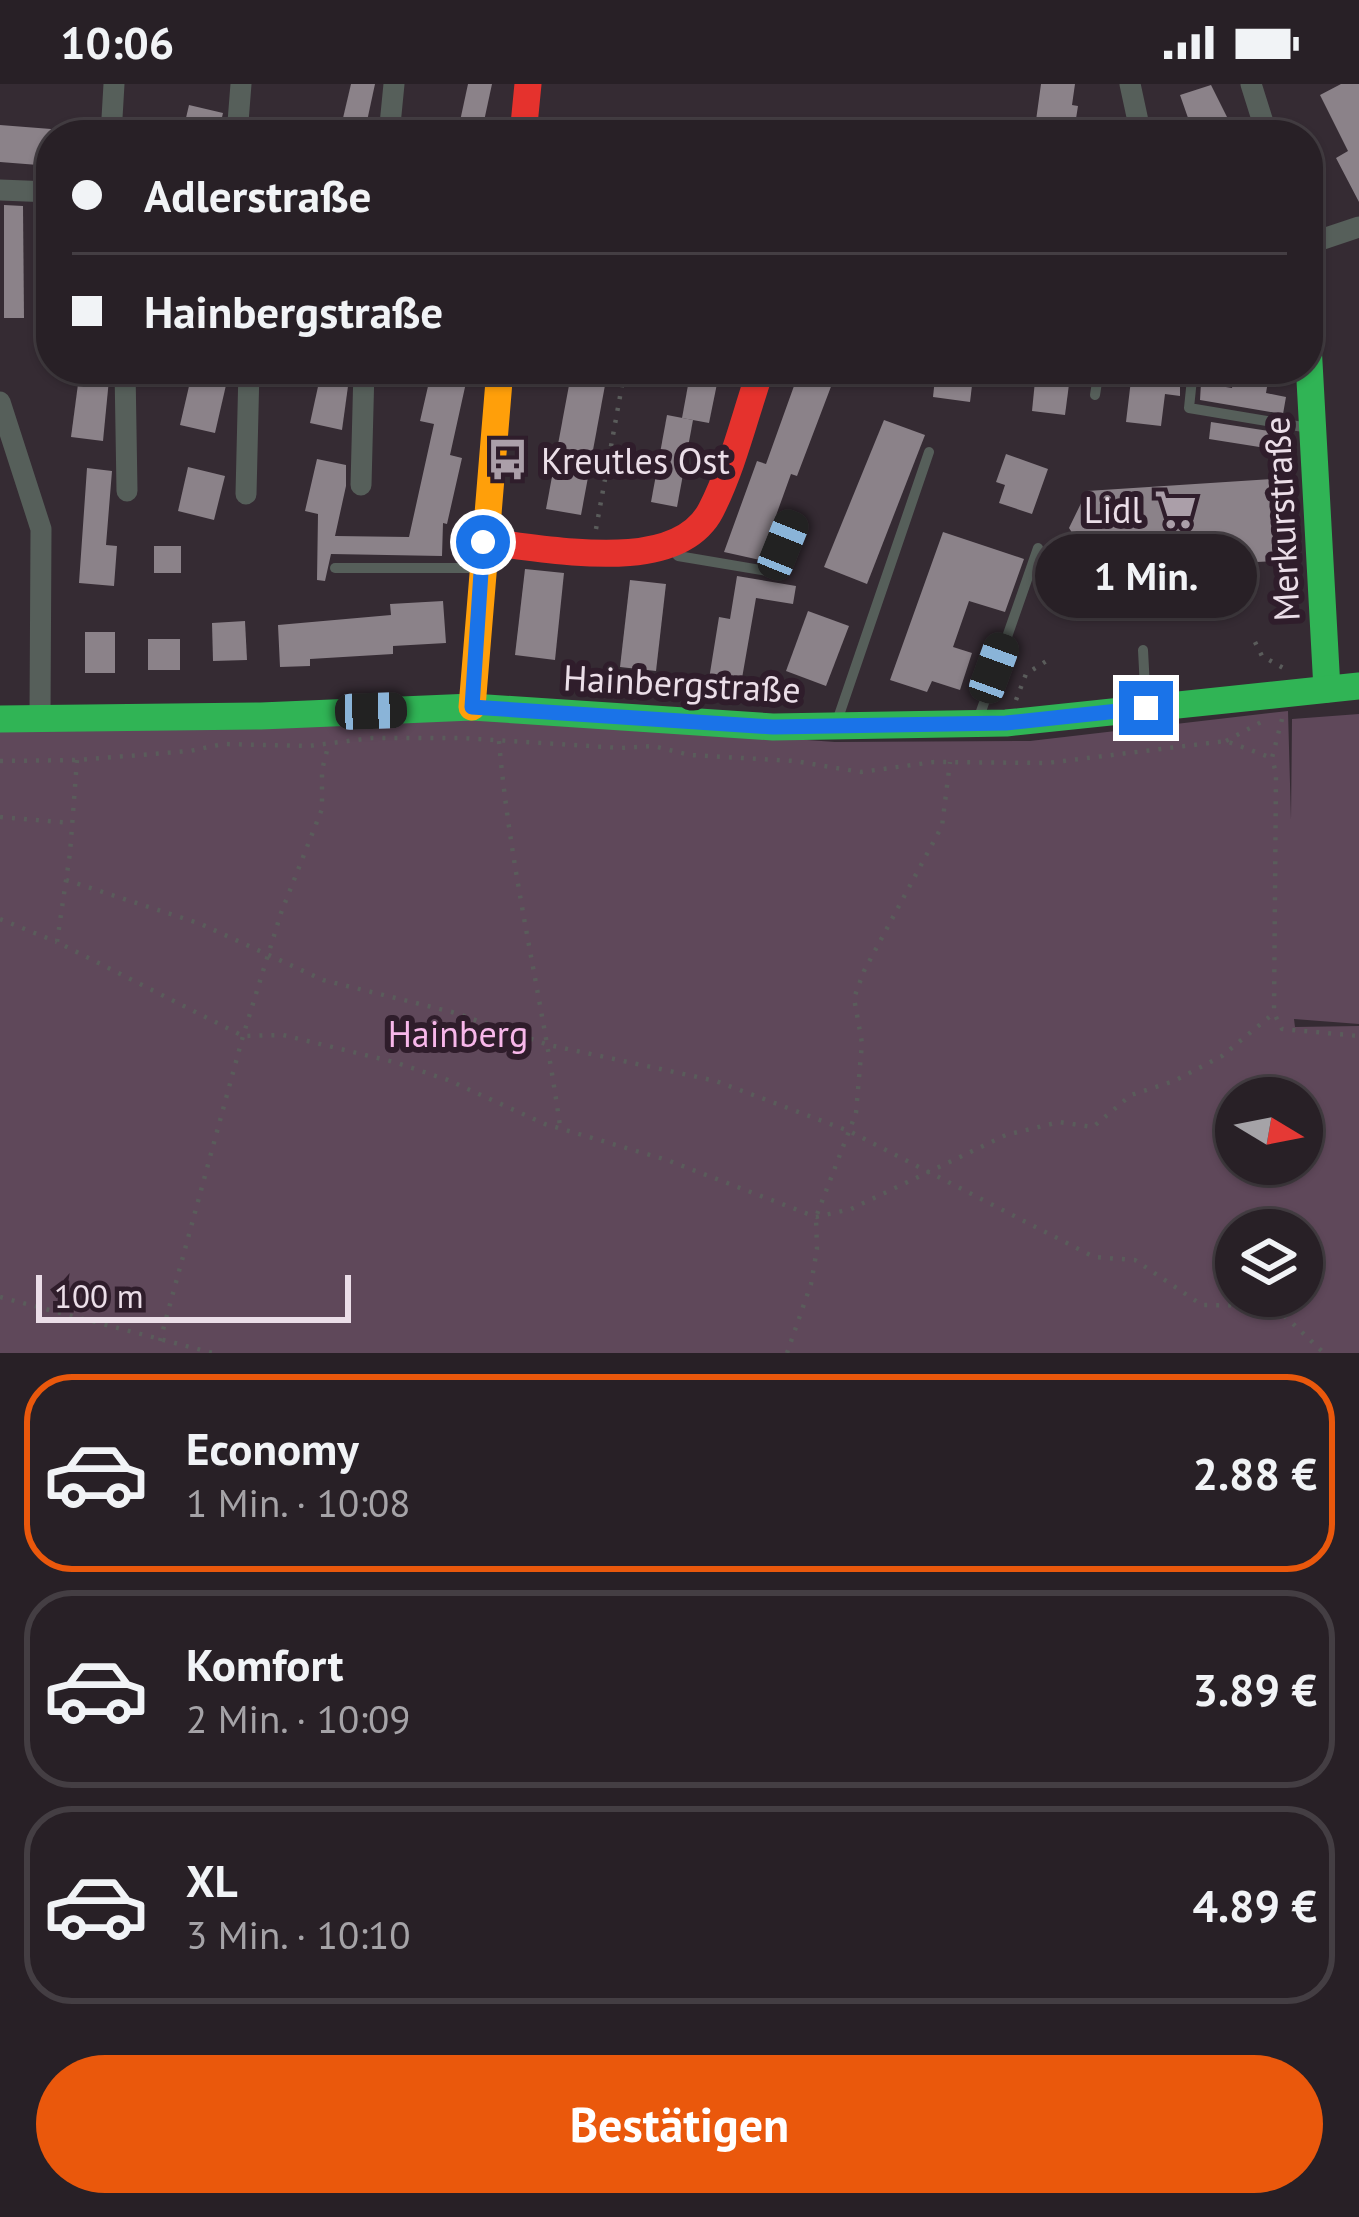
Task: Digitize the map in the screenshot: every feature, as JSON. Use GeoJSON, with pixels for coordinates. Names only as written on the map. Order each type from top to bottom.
{"type":"FeatureCollection","features":[{"type":"Feature","properties":{"kind":"street"},"geometry":{"type":"LineString","coordinates":[[112,120],[114,84]]}},
{"type":"Feature","properties":{"kind":"street"},"geometry":{"type":"LineString","coordinates":[[238,120],[241,84]]}},
{"type":"Feature","properties":{"kind":"street"},"geometry":{"type":"LineString","coordinates":[[390,120],[394,84]]}},
{"type":"Feature","properties":{"kind":"street"},"geometry":{"type":"LineString","coordinates":[[524,120],[528,84]]}},
{"type":"Feature","properties":{"kind":"street"},"geometry":{"type":"LineString","coordinates":[[1130,84],[1138,120]]}},
{"type":"Feature","properties":{"kind":"street"},"geometry":{"type":"LineString","coordinates":[[1251,84],[1262,120]]}},
{"type":"Feature","properties":{"kind":"street"},"geometry":{"type":"LineString","coordinates":[[0,190],[36,191]]}},
{"type":"Feature","properties":{"kind":"street"},"geometry":{"type":"LineString","coordinates":[[1323,239],[1359,227]]}},
{"type":"Feature","properties":{"kind":"street"},"geometry":{"type":"LineString","coordinates":[[125,384],[127,491]]}},
{"type":"Feature","properties":{"kind":"street"},"geometry":{"type":"LineString","coordinates":[[246,494],[249,384]]}},
{"type":"Feature","properties":{"kind":"street"},"geometry":{"type":"LineString","coordinates":[[361,485],[364,384]]}},
{"type":"Feature","properties":{"kind":"street"},"geometry":{"type":"LineString","coordinates":[[472,707],[499,384]]}},
{"type":"Feature","properties":{"kind":"street"},"geometry":{"type":"LineString","coordinates":[[482,555],[593,549],[648,552],[669,547],[695,531],[710,512],[755,384]]}},
{"type":"Feature","properties":{"kind":"street","name":"Merkurstraße"},"geometry":{"type":"LineString","coordinates":[[1310,384],[1327,689]]}},
{"type":"Feature","properties":{"kind":"street"},"geometry":{"type":"LineString","coordinates":[[0,402],[41,529],[40,718]]}},
{"type":"Feature","properties":{"kind":"street","name":"Hainbergstraße"},"geometry":{"type":"LineString","coordinates":[[0,719],[261,716],[472,707],[773,727],[978,724],[1359,686]]}},
{"type":"Feature","properties":{"kind":"lane"},"geometry":{"type":"LineString","coordinates":[[1095,395],[1097,384]]}},
{"type":"Feature","properties":{"kind":"lane"},"geometry":{"type":"LineString","coordinates":[[1191,384],[1189,408],[1312,428]]}},
{"type":"Feature","properties":{"kind":"lane"},"geometry":{"type":"LineString","coordinates":[[835,727],[929,452]]}},
{"type":"Feature","properties":{"kind":"lane"},"geometry":{"type":"LineString","coordinates":[[669,547],[678,556],[773,572],[794,519]]}},
{"type":"Feature","properties":{"kind":"lane"},"geometry":{"type":"LineString","coordinates":[[978,724],[1038,548]]}},
{"type":"Feature","properties":{"kind":"lane"},"geometry":{"type":"LineString","coordinates":[[335,568],[482,555]]}},
{"type":"Feature","properties":{"kind":"lane"},"geometry":{"type":"LineString","coordinates":[[1143,650],[1146,708]]}},
{"type":"Feature","properties":{"kind":"path"},"geometry":{"type":"LineString","coordinates":[[593,549],[622,384]]}},
{"type":"Feature","properties":{"kind":"path"},"geometry":{"type":"LineString","coordinates":[[1255,642],[1262,656],[1291,672]]}},
{"type":"Feature","properties":{"kind":"path"},"geometry":{"type":"LineString","coordinates":[[1015,705],[1026,674],[1048,660]]}},
{"type":"Feature","properties":{"kind":"path"},"geometry":{"type":"LineString","coordinates":[[1226,741],[1241,730],[1286,716],[1272,758],[1276,772],[1274,1013],[1282,1029],[1359,1036]]}},
{"type":"Feature","properties":{"kind":"path"},"geometry":{"type":"LineString","coordinates":[[1190,733],[1190,746]]}},
{"type":"Feature","properties":{"kind":"path"},"geometry":{"type":"LineString","coordinates":[[0,760],[77,760],[223,744],[372,738],[653,746],[690,755],[794,761],[861,772],[950,762],[1047,764],[1226,741],[1272,758]]}},
{"type":"Feature","properties":{"kind":"path"},"geometry":{"type":"LineString","coordinates":[[499,741],[505,818],[549,1045],[560,1129]]}},
{"type":"Feature","properties":{"kind":"path"},"geometry":{"type":"LineString","coordinates":[[160,1341],[243,1036],[306,842],[322,809],[322,770],[329,743]]}},
{"type":"Feature","properties":{"kind":"path"},"geometry":{"type":"LineString","coordinates":[[57,942],[77,760]]}},
{"type":"Feature","properties":{"kind":"path"},"geometry":{"type":"LineString","coordinates":[[788,1353],[811,1284],[817,1217],[856,1113],[862,1043],[854,998],[942,826],[950,762]]}},
{"type":"Feature","properties":{"kind":"path"},"geometry":{"type":"LineString","coordinates":[[0,817],[71,823]]}},
{"type":"Feature","properties":{"kind":"path"},"geometry":{"type":"LineString","coordinates":[[65,880],[201,924],[322,980],[452,1012],[549,1045],[716,1081],[849,1131],[1094,1257],[1135,1260],[1202,1305],[1274,1306],[1324,1353]]}},
{"type":"Feature","properties":{"kind":"path"},"geometry":{"type":"LineString","coordinates":[[0,919],[57,942],[243,1036],[283,1035],[394,1062],[560,1129],[667,1160],[817,1217],[851,1209],[1006,1135],[1059,1123],[1093,1126],[1131,1095],[1174,1081],[1222,1056],[1274,1013]]}},
{"type":"Feature","properties":{"kind":"path"},"geometry":{"type":"LineString","coordinates":[[0,1297],[213,1353]]}},
{"type":"Feature","properties":{"kind":"green space","name":"Hainberg"},"geometry":{"type":"Polygon","coordinates":[[[1288,711],[1291,820],[1292,719],[1359,714],[1359,1024],[1294,1019],[1295,1027],[1359,1026],[1359,1353],[0,1353],[0,729],[428,713],[835,742],[1030,741],[1288,711]]]}},
{"type":"Feature","properties":{"kind":"building"},"geometry":{"type":"Polygon","coordinates":[[[351,84],[375,84],[367,120],[343,120],[351,84]]]}},
{"type":"Feature","properties":{"kind":"building"},"geometry":{"type":"Polygon","coordinates":[[[468,84],[492,84],[484,120],[460,120],[468,84]]]}},
{"type":"Feature","properties":{"kind":"building"},"geometry":{"type":"Polygon","coordinates":[[[1041,84],[1075,84],[1076,120],[1036,120],[1041,84]]]}},
{"type":"Feature","properties":{"kind":"building"},"geometry":{"type":"Polygon","coordinates":[[[1341,84],[1359,84],[1359,202],[1336,158],[1348,151],[1320,95],[1341,84]]]}},
{"type":"Feature","properties":{"kind":"building"},"geometry":{"type":"Polygon","coordinates":[[[1211,85],[1228,119],[1189,120],[1180,95],[1211,85]]]}},
{"type":"Feature","properties":{"kind":"building"},"geometry":{"type":"Polygon","coordinates":[[[189,105],[223,113],[221,120],[186,120],[189,105]]]}},
{"type":"Feature","properties":{"kind":"building"},"geometry":{"type":"Polygon","coordinates":[[[0,125],[36,128],[36,165],[0,162],[0,125]]]}},
{"type":"Feature","properties":{"kind":"building"},"geometry":{"type":"Polygon","coordinates":[[[4,205],[23,206],[24,318],[4,318],[4,205]]]}},
{"type":"Feature","properties":{"kind":"building"},"geometry":{"type":"Polygon","coordinates":[[[78,384],[109,384],[103,441],[71,437],[78,384]]]}},
{"type":"Feature","properties":{"kind":"building"},"geometry":{"type":"Polygon","coordinates":[[[190,384],[226,384],[215,433],[180,425],[190,384]]]}},
{"type":"Feature","properties":{"kind":"building"},"geometry":{"type":"Polygon","coordinates":[[[319,384],[348,384],[342,430],[310,423],[319,384]]]}},
{"type":"Feature","properties":{"kind":"building"},"geometry":{"type":"Polygon","coordinates":[[[429,384],[466,384],[450,455],[462,458],[447,524],[443,523],[442,556],[331,554],[325,581],[317,580],[318,514],[305,511],[317,459],[346,465],[335,536],[409,537],[434,424],[420,421],[429,384]]]}},
{"type":"Feature","properties":{"kind":"building"},"geometry":{"type":"Polygon","coordinates":[[[569,384],[605,384],[581,515],[546,509],[569,384]]]}},
{"type":"Feature","properties":{"kind":"building"},"geometry":{"type":"Polygon","coordinates":[[[688,384],[717,384],[709,423],[682,418],[688,384]]]}},
{"type":"Feature","properties":{"kind":"building"},"geometry":{"type":"Polygon","coordinates":[[[795,384],[832,384],[797,476],[791,474],[760,560],[724,552],[757,461],[766,464],[795,384]]]}},
{"type":"Feature","properties":{"kind":"building"},"geometry":{"type":"Polygon","coordinates":[[[934,384],[972,384],[970,402],[933,397],[934,384]]]}},
{"type":"Feature","properties":{"kind":"building"},"geometry":{"type":"Polygon","coordinates":[[[1035,384],[1069,384],[1065,415],[1032,411],[1035,384]]]}},
{"type":"Feature","properties":{"kind":"building"},"geometry":{"type":"Polygon","coordinates":[[[1131,384],[1180,384],[1180,396],[1165,394],[1161,426],[1126,422],[1131,384]]]}},
{"type":"Feature","properties":{"kind":"building"},"geometry":{"type":"Polygon","coordinates":[[[1201,384],[1232,388],[1233,384],[1268,384],[1266,393],[1286,397],[1283,414],[1200,400],[1201,384]]]}},
{"type":"Feature","properties":{"kind":"building"},"geometry":{"type":"Polygon","coordinates":[[[667,415],[693,420],[677,507],[651,502],[667,415]]]}},
{"type":"Feature","properties":{"kind":"building"},"geometry":{"type":"Polygon","coordinates":[[[884,420],[925,435],[867,584],[824,567],[884,420]]]}},
{"type":"Feature","properties":{"kind":"building"},"geometry":{"type":"Polygon","coordinates":[[[1211,422],[1281,433],[1278,450],[1209,439],[1211,422]]]}},
{"type":"Feature","properties":{"kind":"building"},"geometry":{"type":"Polygon","coordinates":[[[1006,454],[1048,469],[1032,514],[999,503],[1005,485],[996,482],[1006,454]]]}},
{"type":"Feature","properties":{"kind":"building"},"geometry":{"type":"Polygon","coordinates":[[[188,467],[225,476],[214,520],[178,511],[188,467]]]}},
{"type":"Feature","properties":{"kind":"building"},"geometry":{"type":"Polygon","coordinates":[[[87,468],[112,471],[106,545],[117,546],[114,586],[79,583],[87,468]]]}},
{"type":"Feature","properties":{"kind":"building","name":"Lidl"},"geometry":{"type":"Polygon","coordinates":[[[1272,479],[1278,561],[1173,566],[1173,551],[1088,557],[1069,528],[1087,491],[1272,479]]]}},
{"type":"Feature","properties":{"kind":"building"},"geometry":{"type":"Polygon","coordinates":[[[943,532],[1024,559],[1005,612],[969,601],[953,647],[972,653],[960,690],[932,681],[927,692],[890,680],[943,532]]]}},
{"type":"Feature","properties":{"kind":"building"},"geometry":{"type":"Polygon","coordinates":[[[154,546],[181,546],[181,573],[154,573],[154,546]]]}},
{"type":"Feature","properties":{"kind":"building"},"geometry":{"type":"Polygon","coordinates":[[[525,569],[564,573],[555,660],[515,655],[525,569]]]}},
{"type":"Feature","properties":{"kind":"building"},"geometry":{"type":"Polygon","coordinates":[[[737,576],[796,586],[793,604],[756,598],[741,684],[709,679],[719,617],[730,619],[737,576]]]}},
{"type":"Feature","properties":{"kind":"building"},"geometry":{"type":"Polygon","coordinates":[[[630,580],[666,584],[656,671],[620,667],[630,580]]]}},
{"type":"Feature","properties":{"kind":"building"},"geometry":{"type":"Polygon","coordinates":[[[443,601],[446,643],[393,646],[393,654],[310,659],[310,666],[280,667],[278,625],[391,615],[390,604],[443,601]]]}},
{"type":"Feature","properties":{"kind":"building"},"geometry":{"type":"Polygon","coordinates":[[[808,611],[849,626],[826,686],[786,671],[808,611]]]}},
{"type":"Feature","properties":{"kind":"building"},"geometry":{"type":"Polygon","coordinates":[[[245,621],[247,660],[213,661],[212,623],[245,621]]]}},
{"type":"Feature","properties":{"kind":"building"},"geometry":{"type":"Polygon","coordinates":[[[85,632],[115,632],[115,673],[85,673],[85,632]]]}},
{"type":"Feature","properties":{"kind":"building"},"geometry":{"type":"Polygon","coordinates":[[[148,639],[180,639],[180,670],[148,670],[148,639]]]}},
{"type":"Feature","properties":{"kind":"traffic: fast"},"geometry":{"type":"LineString","coordinates":[[1310,384],[1327,689]]}},
{"type":"Feature","properties":{"kind":"traffic: fast"},"geometry":{"type":"LineString","coordinates":[[0,719],[261,716],[472,707],[773,727],[1006,723],[1359,686]]}},
{"type":"Feature","properties":{"kind":"traffic: slow"},"geometry":{"type":"LineString","coordinates":[[472,707],[499,384]]}},
{"type":"Feature","properties":{"kind":"traffic: jam"},"geometry":{"type":"LineString","coordinates":[[524,120],[528,84]]}},
{"type":"Feature","properties":{"kind":"traffic: jam"},"geometry":{"type":"LineString","coordinates":[[483,542],[607,553],[669,544],[694,531],[719,493],[756,384]]}},
{"type":"Feature","properties":{"kind":"place","name":"Kreutles Ost"},"geometry":{"type":"Point","coordinates":[507,460]}},
{"type":"Feature","properties":{"kind":"place","name":"Lidl"},"geometry":{"type":"Point","coordinates":[1176,509]}},
{"type":"Feature","properties":{"kind":"route"},"geometry":{"type":"LineString","coordinates":[[483,542],[472,707],[773,727],[1006,723],[1146,708]]}}]}
